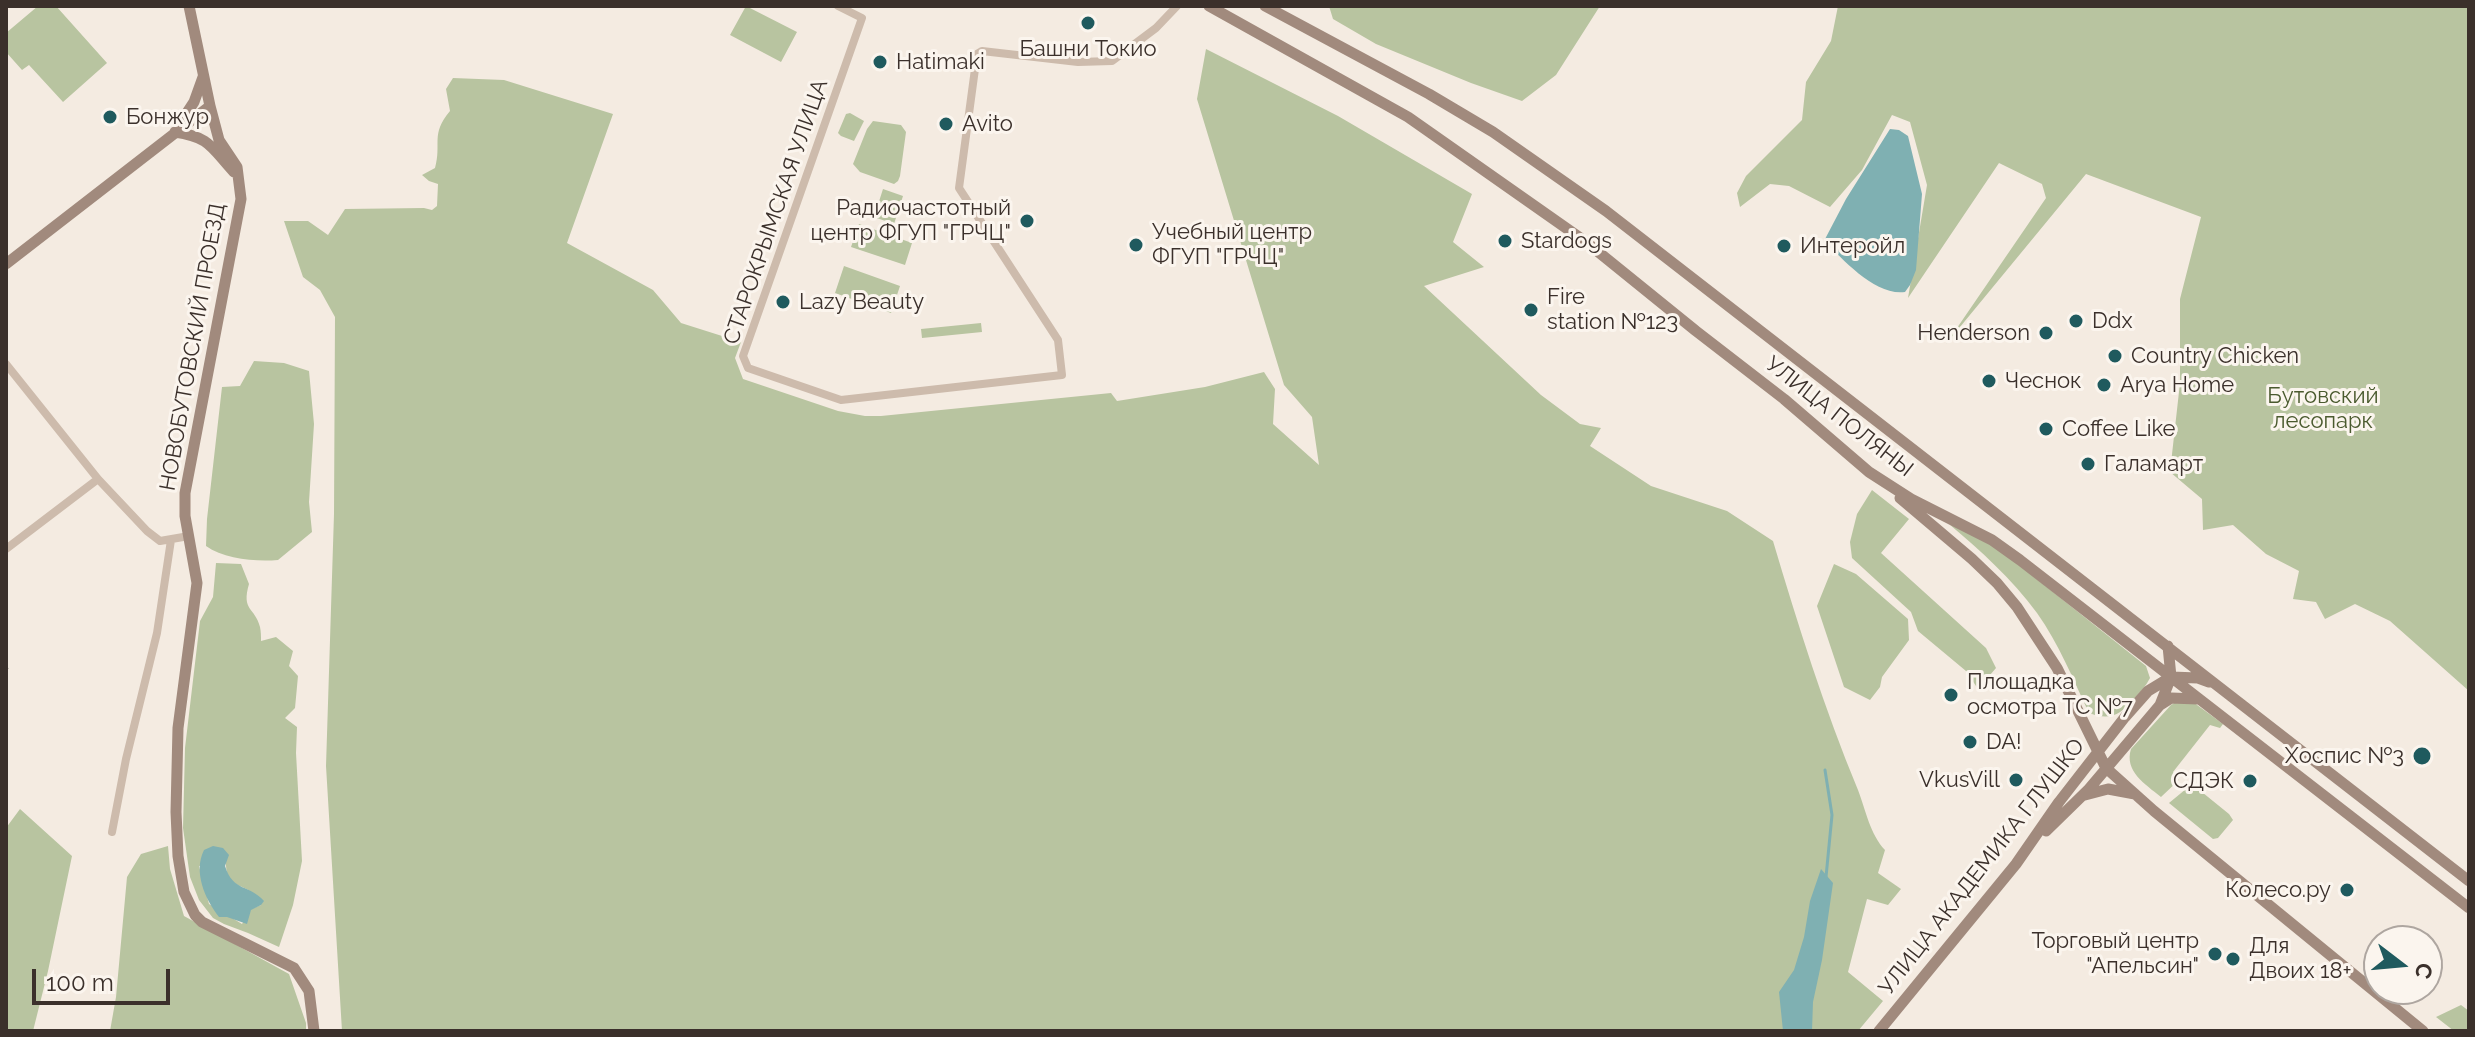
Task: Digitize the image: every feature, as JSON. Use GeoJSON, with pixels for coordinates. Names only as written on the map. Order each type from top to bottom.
{"type":"FeatureCollection","features":[{"type":"Feature","properties":{"kind":"street","name":"НОВОБУТОВСКИЙ ПРОЕЗД"},"geometry":{"type":"LineString","coordinates":[[189,6],[219,140],[237,167],[241,199],[185,493],[185,516],[197,583],[178,728],[178,856],[184,892],[195,915],[202,922],[294,968],[309,991],[314,1031]]}},
{"type":"Feature","properties":{"kind":"street","name":"СТАРОКРЫМСКАЯ УЛИЦА"},"geometry":{"type":"LineString","coordinates":[[838,6],[862,18],[743,356],[748,368],[841,400],[1062,375],[1058,340],[959,188],[977,54],[982,51],[1078,62],[1112,61],[1156,28],[1177,6]]}},
{"type":"Feature","properties":{"kind":"street","name":"УЛИЦА ПОЛЯНЫ"},"geometry":{"type":"LineString","coordinates":[[1209,6],[1408,117],[1487,171],[1586,242],[1784,399],[1869,472],[1911,499],[1992,540],[2469,908]]}},
{"type":"Feature","properties":{"kind":"street","name":"УЛИЦА ПОЛЯНЫ"},"geometry":{"type":"LineString","coordinates":[[1265,6],[1442,101],[1493,132],[1606,211],[2469,881]]}},
{"type":"Feature","properties":{"kind":"street"},"geometry":{"type":"LineString","coordinates":[[175,132],[194,102],[203,77]]}},
{"type":"Feature","properties":{"kind":"street"},"geometry":{"type":"LineString","coordinates":[[6,264],[210,106]]}},
{"type":"Feature","properties":{"kind":"street"},"geometry":{"type":"LineString","coordinates":[[175,132],[196,135],[205,140],[240,179]]}},
{"type":"Feature","properties":{"kind":"street"},"geometry":{"type":"LineString","coordinates":[[6,364],[98,479],[147,531],[160,541],[189,536]]}},
{"type":"Feature","properties":{"kind":"street"},"geometry":{"type":"LineString","coordinates":[[1869,472],[1972,559],[2017,607],[2057,668],[2106,768],[2423,1031]]}},
{"type":"Feature","properties":{"kind":"street"},"geometry":{"type":"LineString","coordinates":[[6,549],[98,479]]}},
{"type":"Feature","properties":{"kind":"street"},"geometry":{"type":"LineString","coordinates":[[112,832],[126,759],[157,633],[171,540]]}},
{"type":"Feature","properties":{"kind":"street"},"geometry":{"type":"LineString","coordinates":[[2160,705],[2171,677],[2168,646]]}},
{"type":"Feature","properties":{"kind":"street"},"geometry":{"type":"LineString","coordinates":[[2148,691],[2154,674],[2149,659]]}},
{"type":"Feature","properties":{"kind":"street"},"geometry":{"type":"LineString","coordinates":[[2171,677],[2198,678],[2213,684]]}},
{"type":"Feature","properties":{"kind":"street","name":"УЛИЦА АКАДЕМИКА ГЛУШКО"},"geometry":{"type":"LineString","coordinates":[[1879,1031],[2030,845],[2098,751],[2148,691],[2171,677]]}},
{"type":"Feature","properties":{"kind":"street"},"geometry":{"type":"LineString","coordinates":[[2030,845],[2081,797],[2160,705],[2171,698],[2201,699]]}},
{"type":"Feature","properties":{"kind":"street"},"geometry":{"type":"LineString","coordinates":[[2098,751],[2108,752],[2125,746]]}},
{"type":"Feature","properties":{"kind":"street"},"geometry":{"type":"LineString","coordinates":[[2125,746],[2119,760],[2120,768],[2135,794]]}},
{"type":"Feature","properties":{"kind":"street"},"geometry":{"type":"LineString","coordinates":[[2081,797],[2108,789],[2135,794]]}},
{"type":"Feature","properties":{"kind":"green space"},"geometry":{"type":"Polygon","coordinates":[[[38,6],[56,6],[107,63],[63,102],[29,65],[22,70],[6,52],[6,33],[38,6]]]}},
{"type":"Feature","properties":{"kind":"green space"},"geometry":{"type":"Polygon","coordinates":[[[746,6],[797,32],[781,62],[730,35],[746,6]]]}},
{"type":"Feature","properties":{"kind":"green space"},"geometry":{"type":"Polygon","coordinates":[[[1329,6],[1600,6],[1556,75],[1522,101],[1376,44],[1333,19],[1329,6]]]}},
{"type":"Feature","properties":{"kind":"green space","name":"Бутовский лесопарк"},"geometry":{"type":"Polygon","coordinates":[[[1838,6],[2469,6],[2469,691],[2390,621],[2355,604],[2325,619],[2316,602],[2293,599],[2299,571],[2266,554],[2233,525],[2203,530],[2202,499],[2170,472],[2180,383],[2180,299],[2201,217],[2086,174],[1946,344],[2046,198],[2042,184],[1999,163],[1908,298],[1927,185],[1910,122],[1892,115],[1862,170],[1830,207],[1789,186],[1770,184],[1740,207],[1737,193],[1746,176],[1802,120],[1806,82],[1831,41],[1838,6]]]}},
{"type":"Feature","properties":{"kind":"green space"},"geometry":{"type":"Polygon","coordinates":[[[1206,49],[1338,116],[1472,194],[1453,242],[1484,267],[1424,286],[1541,395],[1580,424],[1601,428],[1590,446],[1651,486],[1727,511],[1773,541],[1834,728],[1872,830],[1885,850],[1878,873],[1901,889],[1888,905],[1867,899],[1848,972],[1883,1001],[1858,1031],[342,1031],[326,766],[334,514],[335,317],[320,290],[303,277],[284,221],[308,221],[328,235],[345,209],[432,210],[437,206],[438,184],[422,175],[435,168],[438,133],[450,111],[446,89],[453,78],[504,80],[613,114],[567,243],[653,290],[681,323],[741,342],[735,358],[743,379],[838,411],[881,416],[1111,393],[1117,401],[1205,387],[1264,372],[1275,389],[1273,424],[1319,465],[1312,417],[1284,385],[1197,99],[1206,49]]]}},
{"type":"Feature","properties":{"kind":"green space"},"geometry":{"type":"Polygon","coordinates":[[[846,114],[864,121],[854,141],[838,133],[846,114]]]}},
{"type":"Feature","properties":{"kind":"green space"},"geometry":{"type":"Polygon","coordinates":[[[873,121],[901,125],[906,132],[900,176],[894,184],[860,172],[853,164],[873,121]]]}},
{"type":"Feature","properties":{"kind":"green space"},"geometry":{"type":"Polygon","coordinates":[[[883,189],[903,196],[894,224],[874,217],[883,189]]]}},
{"type":"Feature","properties":{"kind":"green space"},"geometry":{"type":"Polygon","coordinates":[[[859,224],[912,243],[905,265],[851,247],[859,224]]]}},
{"type":"Feature","properties":{"kind":"green space"},"geometry":{"type":"Polygon","coordinates":[[[844,266],[900,286],[891,313],[835,293],[844,266]]]}},
{"type":"Feature","properties":{"kind":"green space"},"geometry":{"type":"Polygon","coordinates":[[[981,323],[982,332],[922,338],[921,329],[981,323]]]}},
{"type":"Feature","properties":{"kind":"green space"},"geometry":{"type":"Polygon","coordinates":[[[254,361],[284,363],[309,371],[314,424],[309,502],[312,532],[278,560],[240,559],[206,546],[222,387],[240,386],[254,361]]]}},
{"type":"Feature","properties":{"kind":"green space"},"geometry":{"type":"Polygon","coordinates":[[[1872,490],[1909,519],[1881,553],[1986,648],[1996,668],[1978,689],[1966,671],[1918,631],[1911,612],[1852,558],[1850,542],[1857,514],[1872,490]]]}},
{"type":"Feature","properties":{"kind":"green space"},"geometry":{"type":"Polygon","coordinates":[[[1949,524],[1982,538],[2146,666],[2150,678],[2129,705],[2109,716],[2089,713],[2059,649],[2037,613],[1996,566],[1949,524]]]}},
{"type":"Feature","properties":{"kind":"green space"},"geometry":{"type":"Polygon","coordinates":[[[216,563],[241,564],[249,584],[248,604],[258,621],[261,641],[276,637],[293,651],[289,666],[298,676],[295,708],[285,718],[297,727],[302,861],[293,905],[279,947],[213,918],[199,900],[190,877],[183,828],[185,748],[200,621],[213,597],[216,563]],[[226,861],[199,866],[209,904],[242,924],[251,909],[261,905],[249,890],[231,881],[226,861]]]}},
{"type":"Feature","properties":{"kind":"green space"},"geometry":{"type":"Polygon","coordinates":[[[1834,564],[1856,574],[1908,619],[1909,640],[1882,677],[1880,687],[1870,700],[1844,687],[1817,606],[1834,564]]]}},
{"type":"Feature","properties":{"kind":"green space"},"geometry":{"type":"Polygon","coordinates":[[[2178,701],[2193,702],[2223,724],[2220,728],[2210,725],[2173,772],[2179,780],[2161,797],[2133,770],[2130,764],[2131,749],[2178,701]]]}},
{"type":"Feature","properties":{"kind":"green space"},"geometry":{"type":"Polygon","coordinates":[[[2192,784],[2233,820],[2218,838],[2213,839],[2169,803],[2192,784]]]}},
{"type":"Feature","properties":{"kind":"green space"},"geometry":{"type":"Polygon","coordinates":[[[20,809],[72,856],[33,1031],[6,1031],[6,828],[20,809]]]}},
{"type":"Feature","properties":{"kind":"green space"},"geometry":{"type":"Polygon","coordinates":[[[168,846],[170,869],[184,916],[289,974],[306,1031],[110,1031],[127,877],[141,854],[168,846]]]}},
{"type":"Feature","properties":{"kind":"green space"},"geometry":{"type":"Polygon","coordinates":[[[2461,1005],[2469,1011],[2469,1031],[2454,1031],[2436,1017],[2461,1005]]]}},
{"type":"Feature","properties":{"kind":"water"},"geometry":{"type":"Polygon","coordinates":[[[1890,129],[1908,136],[1922,194],[1916,270],[1905,292],[1894,292],[1871,283],[1824,241],[1890,129]]]}},
{"type":"Feature","properties":{"kind":"water"},"geometry":{"type":"Polygon","coordinates":[[[213,846],[223,848],[229,855],[225,866],[232,880],[264,901],[251,910],[247,924],[219,917],[205,894],[200,876],[201,858],[204,850],[213,846]]]}},
{"type":"Feature","properties":{"kind":"water"},"geometry":{"type":"Polygon","coordinates":[[[1821,869],[1833,883],[1813,1002],[1812,1031],[1783,1031],[1779,992],[1794,970],[1821,869]]]}},
{"type":"Feature","properties":{"kind":"waterway"},"geometry":{"type":"LineString","coordinates":[[1825,770],[1832,815],[1826,877]]}},
{"type":"Feature","properties":{"kind":"railway"},"geometry":{"type":"LineString","coordinates":[[6,668],[10,672]]}},
{"type":"Feature","properties":{"kind":"place","name":"Башни Токио"},"geometry":{"type":"Point","coordinates":[1088,23]}},
{"type":"Feature","properties":{"kind":"place","name":"Hatimaki"},"geometry":{"type":"Point","coordinates":[880,62]}},
{"type":"Feature","properties":{"kind":"place","name":"Бонжур"},"geometry":{"type":"Point","coordinates":[110,117]}},
{"type":"Feature","properties":{"kind":"place","name":"Avito"},"geometry":{"type":"Point","coordinates":[946,124]}},
{"type":"Feature","properties":{"kind":"place","name":"Радиочастотный центр ФГУП \"ГРЧЦ\""},"geometry":{"type":"Point","coordinates":[1027,221]}},
{"type":"Feature","properties":{"kind":"place","name":"Stardogs"},"geometry":{"type":"Point","coordinates":[1505,241]}},
{"type":"Feature","properties":{"kind":"place","name":"Учебный центр ФГУП \"ГРЧЦ\""},"geometry":{"type":"Point","coordinates":[1136,245]}},
{"type":"Feature","properties":{"kind":"place","name":"Интеройл"},"geometry":{"type":"Point","coordinates":[1784,246]}},
{"type":"Feature","properties":{"kind":"place","name":"Lazy Beauty"},"geometry":{"type":"Point","coordinates":[783,302]}},
{"type":"Feature","properties":{"kind":"place","name":"Fire station №123"},"geometry":{"type":"Point","coordinates":[1531,310]}},
{"type":"Feature","properties":{"kind":"place","name":"Ddx"},"geometry":{"type":"Point","coordinates":[2076,321]}},
{"type":"Feature","properties":{"kind":"place","name":"Henderson"},"geometry":{"type":"Point","coordinates":[2046,333]}},
{"type":"Feature","properties":{"kind":"place","name":"Country Chicken"},"geometry":{"type":"Point","coordinates":[2115,356]}},
{"type":"Feature","properties":{"kind":"place","name":"Чеснок"},"geometry":{"type":"Point","coordinates":[1989,381]}},
{"type":"Feature","properties":{"kind":"place","name":"Arya Home"},"geometry":{"type":"Point","coordinates":[2104,385]}},
{"type":"Feature","properties":{"kind":"place","name":"Coffee Like"},"geometry":{"type":"Point","coordinates":[2046,429]}},
{"type":"Feature","properties":{"kind":"place","name":"Галамарт"},"geometry":{"type":"Point","coordinates":[2088,464]}},
{"type":"Feature","properties":{"kind":"place","name":"Площадка осмотра ТС №7"},"geometry":{"type":"Point","coordinates":[1951,695]}},
{"type":"Feature","properties":{"kind":"place","name":"DA!"},"geometry":{"type":"Point","coordinates":[1970,742]}},
{"type":"Feature","properties":{"kind":"place","name":"Хоспис №3"},"geometry":{"type":"Point","coordinates":[2422,756]}},
{"type":"Feature","properties":{"kind":"place","name":"VkusVill"},"geometry":{"type":"Point","coordinates":[2016,780]}},
{"type":"Feature","properties":{"kind":"place","name":"СДЭК"},"geometry":{"type":"Point","coordinates":[2250,781]}},
{"type":"Feature","properties":{"kind":"place","name":"Колесо.ру"},"geometry":{"type":"Point","coordinates":[2347,890]}},
{"type":"Feature","properties":{"kind":"place","name":"Торговый центр \"Апельсин\""},"geometry":{"type":"Point","coordinates":[2215,954]}},
{"type":"Feature","properties":{"kind":"place","name":"Для Двоих 18+"},"geometry":{"type":"Point","coordinates":[2233,959]}}]}
